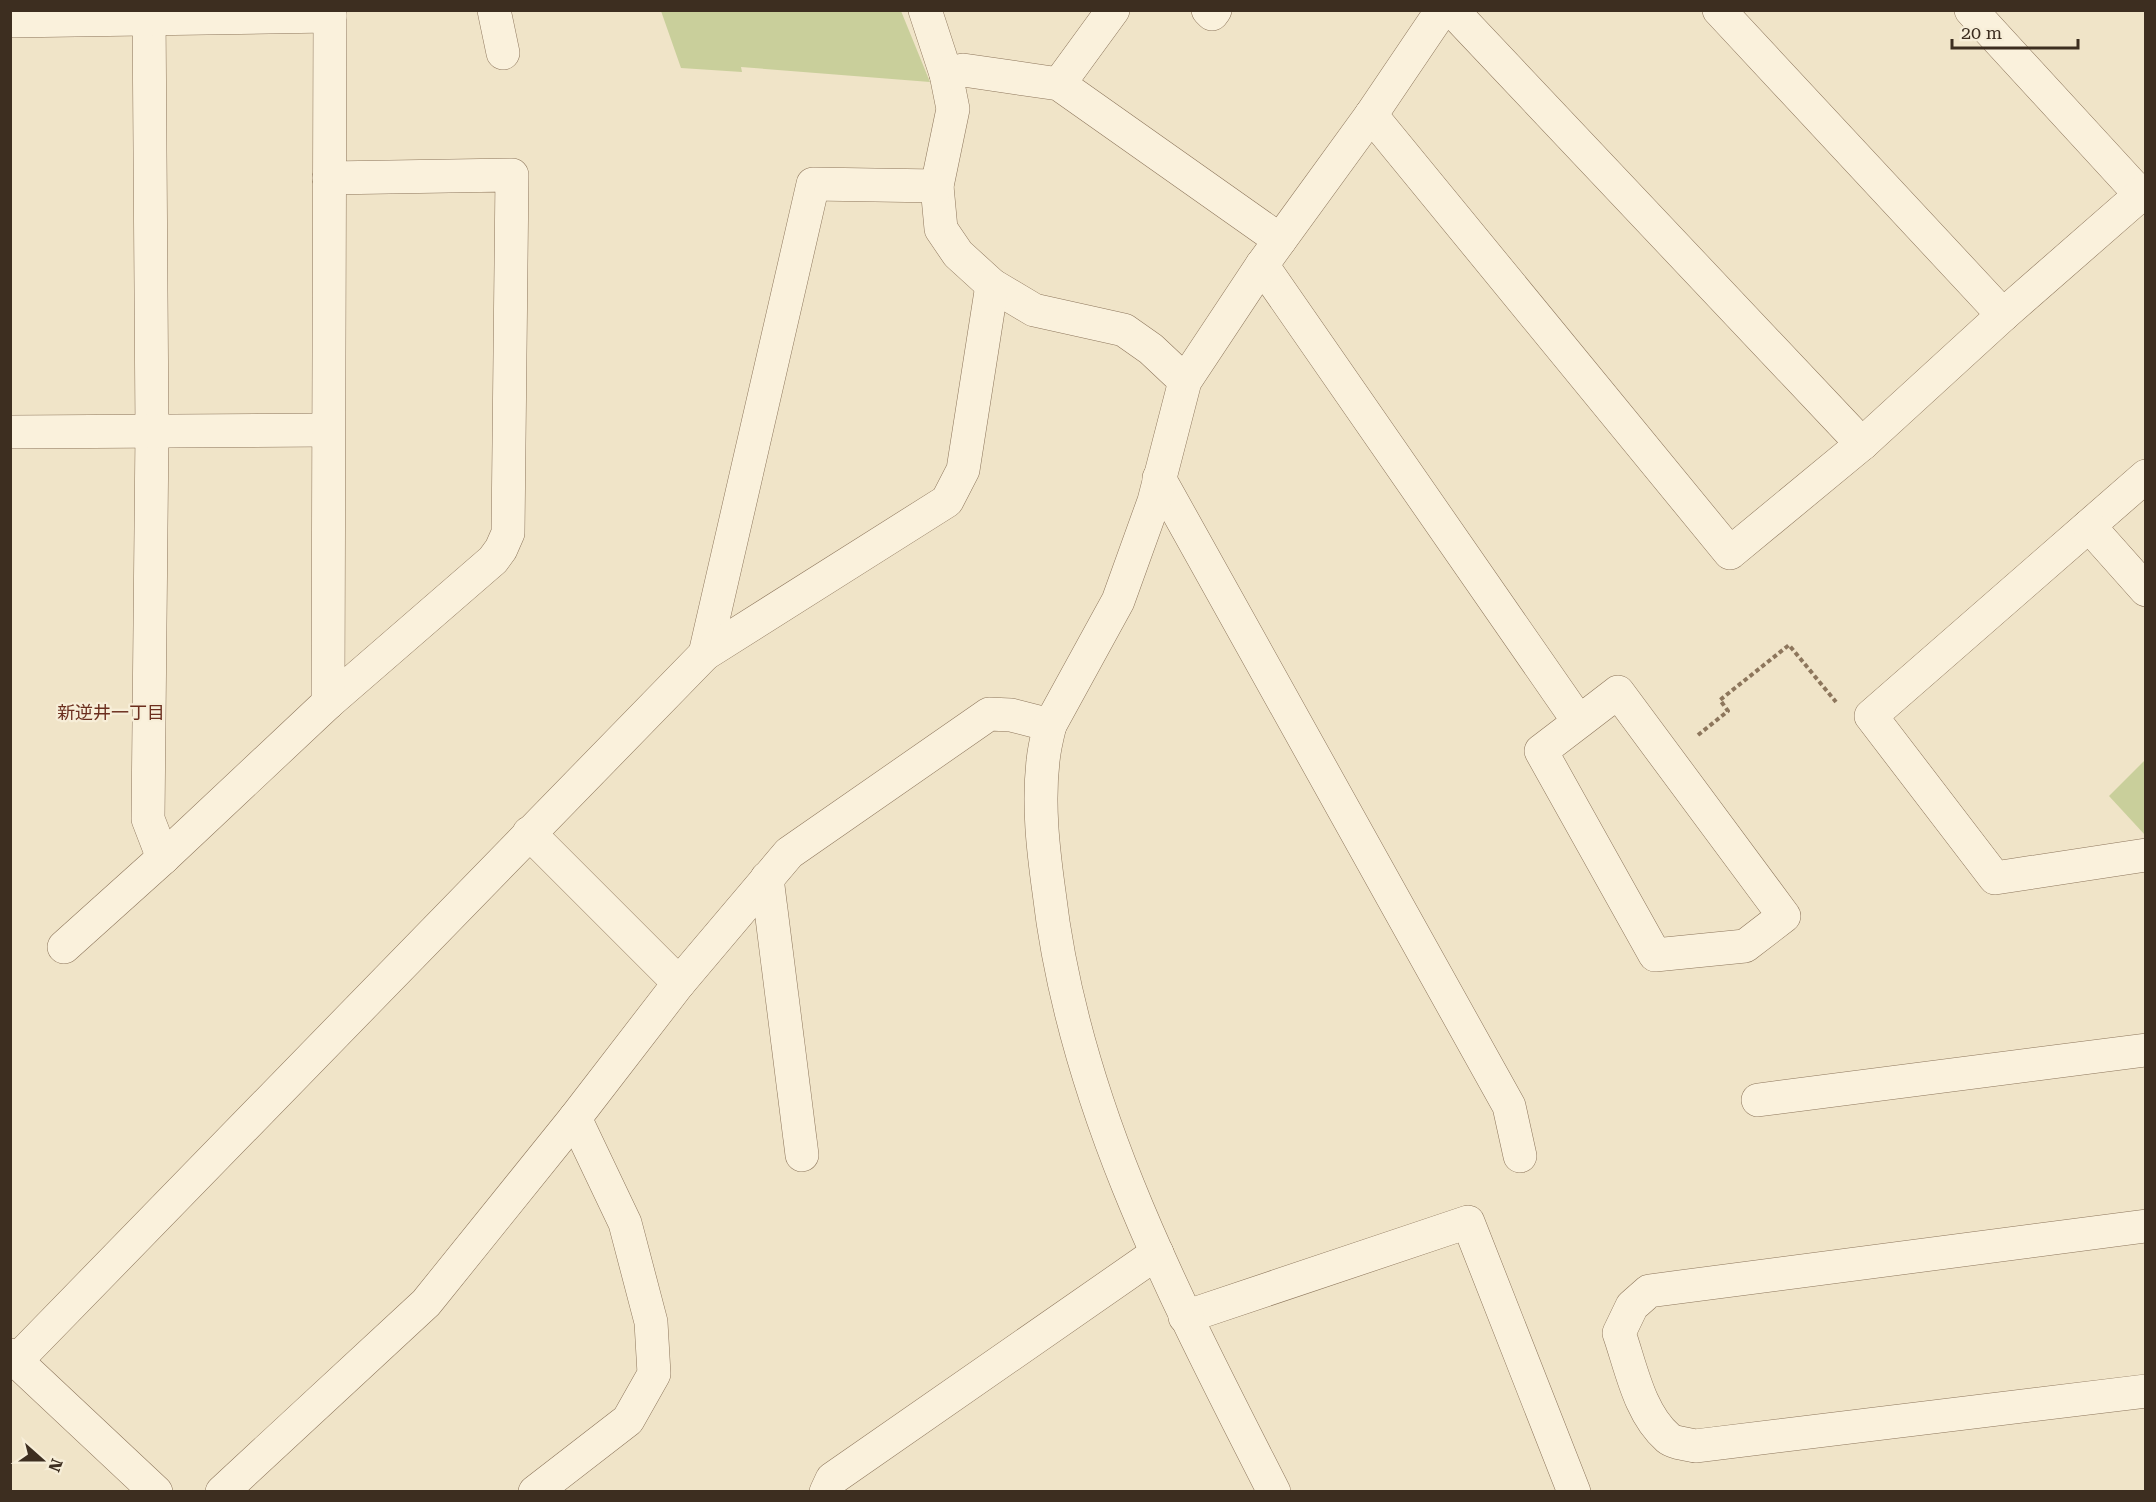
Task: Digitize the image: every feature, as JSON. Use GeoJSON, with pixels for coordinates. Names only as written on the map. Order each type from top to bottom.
{"type":"FeatureCollection","features":[{"type":"Feature","properties":{"kind":"street"},"geometry":{"type":"LineString","coordinates":[[494,10],[503,53]]}},
{"type":"Feature","properties":{"kind":"street"},"geometry":{"type":"LineString","coordinates":[[925,10],[946,74],[953,109],[937,186],[941,229],[958,254],[992,285],[1034,310],[1124,330],[1151,349],[1185,381]]}},
{"type":"Feature","properties":{"kind":"street"},"geometry":{"type":"LineString","coordinates":[[1059,84],[1113,10]]}},
{"type":"Feature","properties":{"kind":"street"},"geometry":{"type":"LineString","coordinates":[[1208,10],[1212,14],[1215,10]]}},
{"type":"Feature","properties":{"kind":"street"},"geometry":{"type":"LineString","coordinates":[[1274,1491],[1185,1317],[1127,1185],[1089,1078],[1066,996],[1052,923],[1041,832],[1043,761],[1050,725],[1118,601],[1154,501],[1185,381],[1271,253],[1371,115],[1442,10]]}},
{"type":"Feature","properties":{"kind":"street"},"geometry":{"type":"LineString","coordinates":[[1452,10],[1862,444]]}},
{"type":"Feature","properties":{"kind":"street"},"geometry":{"type":"LineString","coordinates":[[1719,10],[2002,315]]}},
{"type":"Feature","properties":{"kind":"street"},"geometry":{"type":"LineString","coordinates":[[1371,115],[1730,553],[1862,444],[2002,315],[2143,192],[1971,10]]}},
{"type":"Feature","properties":{"kind":"street"},"geometry":{"type":"LineString","coordinates":[[10,21],[149,14],[330,13],[328,704]]}},
{"type":"Feature","properties":{"kind":"street"},"geometry":{"type":"LineString","coordinates":[[149,14],[152,431],[148,819],[163,858]]}},
{"type":"Feature","properties":{"kind":"street"},"geometry":{"type":"LineString","coordinates":[[946,74],[963,70],[1059,84],[1271,253],[1579,722]]}},
{"type":"Feature","properties":{"kind":"street"},"geometry":{"type":"LineString","coordinates":[[64,947],[328,704],[493,560],[508,533],[512,175],[329,178]]}},
{"type":"Feature","properties":{"kind":"street"},"geometry":{"type":"LineString","coordinates":[[705,654],[813,184],[937,186]]}},
{"type":"Feature","properties":{"kind":"street"},"geometry":{"type":"LineString","coordinates":[[156,1491],[13,1358],[705,654],[947,501],[963,470],[992,285]]}},
{"type":"Feature","properties":{"kind":"street"},"geometry":{"type":"LineString","coordinates":[[10,432],[328,430]]}},
{"type":"Feature","properties":{"kind":"street"},"geometry":{"type":"LineString","coordinates":[[2145,477],[1871,716],[1995,878],[2145,855]]}},
{"type":"Feature","properties":{"kind":"street"},"geometry":{"type":"LineString","coordinates":[[1159,478],[1509,1106],[1520,1156]]}},
{"type":"Feature","properties":{"kind":"street"},"geometry":{"type":"LineString","coordinates":[[2089,526],[2145,590]]}},
{"type":"Feature","properties":{"kind":"street"},"geometry":{"type":"LineString","coordinates":[[1618,692],[1784,916],[1745,946],[1655,955],[1541,751],[1579,722],[1618,692]]}},
{"type":"Feature","properties":{"kind":"street"},"geometry":{"type":"LineString","coordinates":[[222,1491],[426,1303],[575,1118],[679,983],[789,853],[989,714],[1011,716],[1050,725]]}},
{"type":"Feature","properties":{"kind":"street"},"geometry":{"type":"LineString","coordinates":[[529,833],[679,983]]}},
{"type":"Feature","properties":{"kind":"street"},"geometry":{"type":"LineString","coordinates":[[767,878],[802,1155]]}},
{"type":"Feature","properties":{"kind":"street"},"geometry":{"type":"LineString","coordinates":[[1758,1100],[2145,1050]]}},
{"type":"Feature","properties":{"kind":"street"},"geometry":{"type":"LineString","coordinates":[[535,1491],[628,1420],[654,1374],[651,1322],[625,1223],[575,1118]]}},
{"type":"Feature","properties":{"kind":"street"},"geometry":{"type":"LineString","coordinates":[[1185,1317],[1467,1221],[1574,1491]]}},
{"type":"Feature","properties":{"kind":"street"},"geometry":{"type":"LineString","coordinates":[[2145,1226],[1649,1291],[1632,1306],[1619,1333],[1642,1400],[1655,1422],[1670,1439],[1695,1446],[2145,1391]]}},
{"type":"Feature","properties":{"kind":"street"},"geometry":{"type":"LineString","coordinates":[[826,1491],[832,1479],[1157,1253]]}},
{"type":"Feature","properties":{"kind":"path"},"geometry":{"type":"LineString","coordinates":[[1667,759],[1728,711],[1720,700],[1789,645],[1856,726],[1871,716]]}},
{"type":"Feature","properties":{"kind":"green space"},"geometry":{"type":"Polygon","coordinates":[[[661,11],[901,11],[930,82],[741,67],[742,72],[681,68],[661,11]]]}},
{"type":"Feature","properties":{"kind":"green space"},"geometry":{"type":"Polygon","coordinates":[[[2145,760],[2145,835],[2109,796],[2145,760]]]}},
{"type":"Feature","properties":{"kind":"district","name":"新逆井一丁目"},"geometry":{"type":"Point","coordinates":[111,713]}}]}
